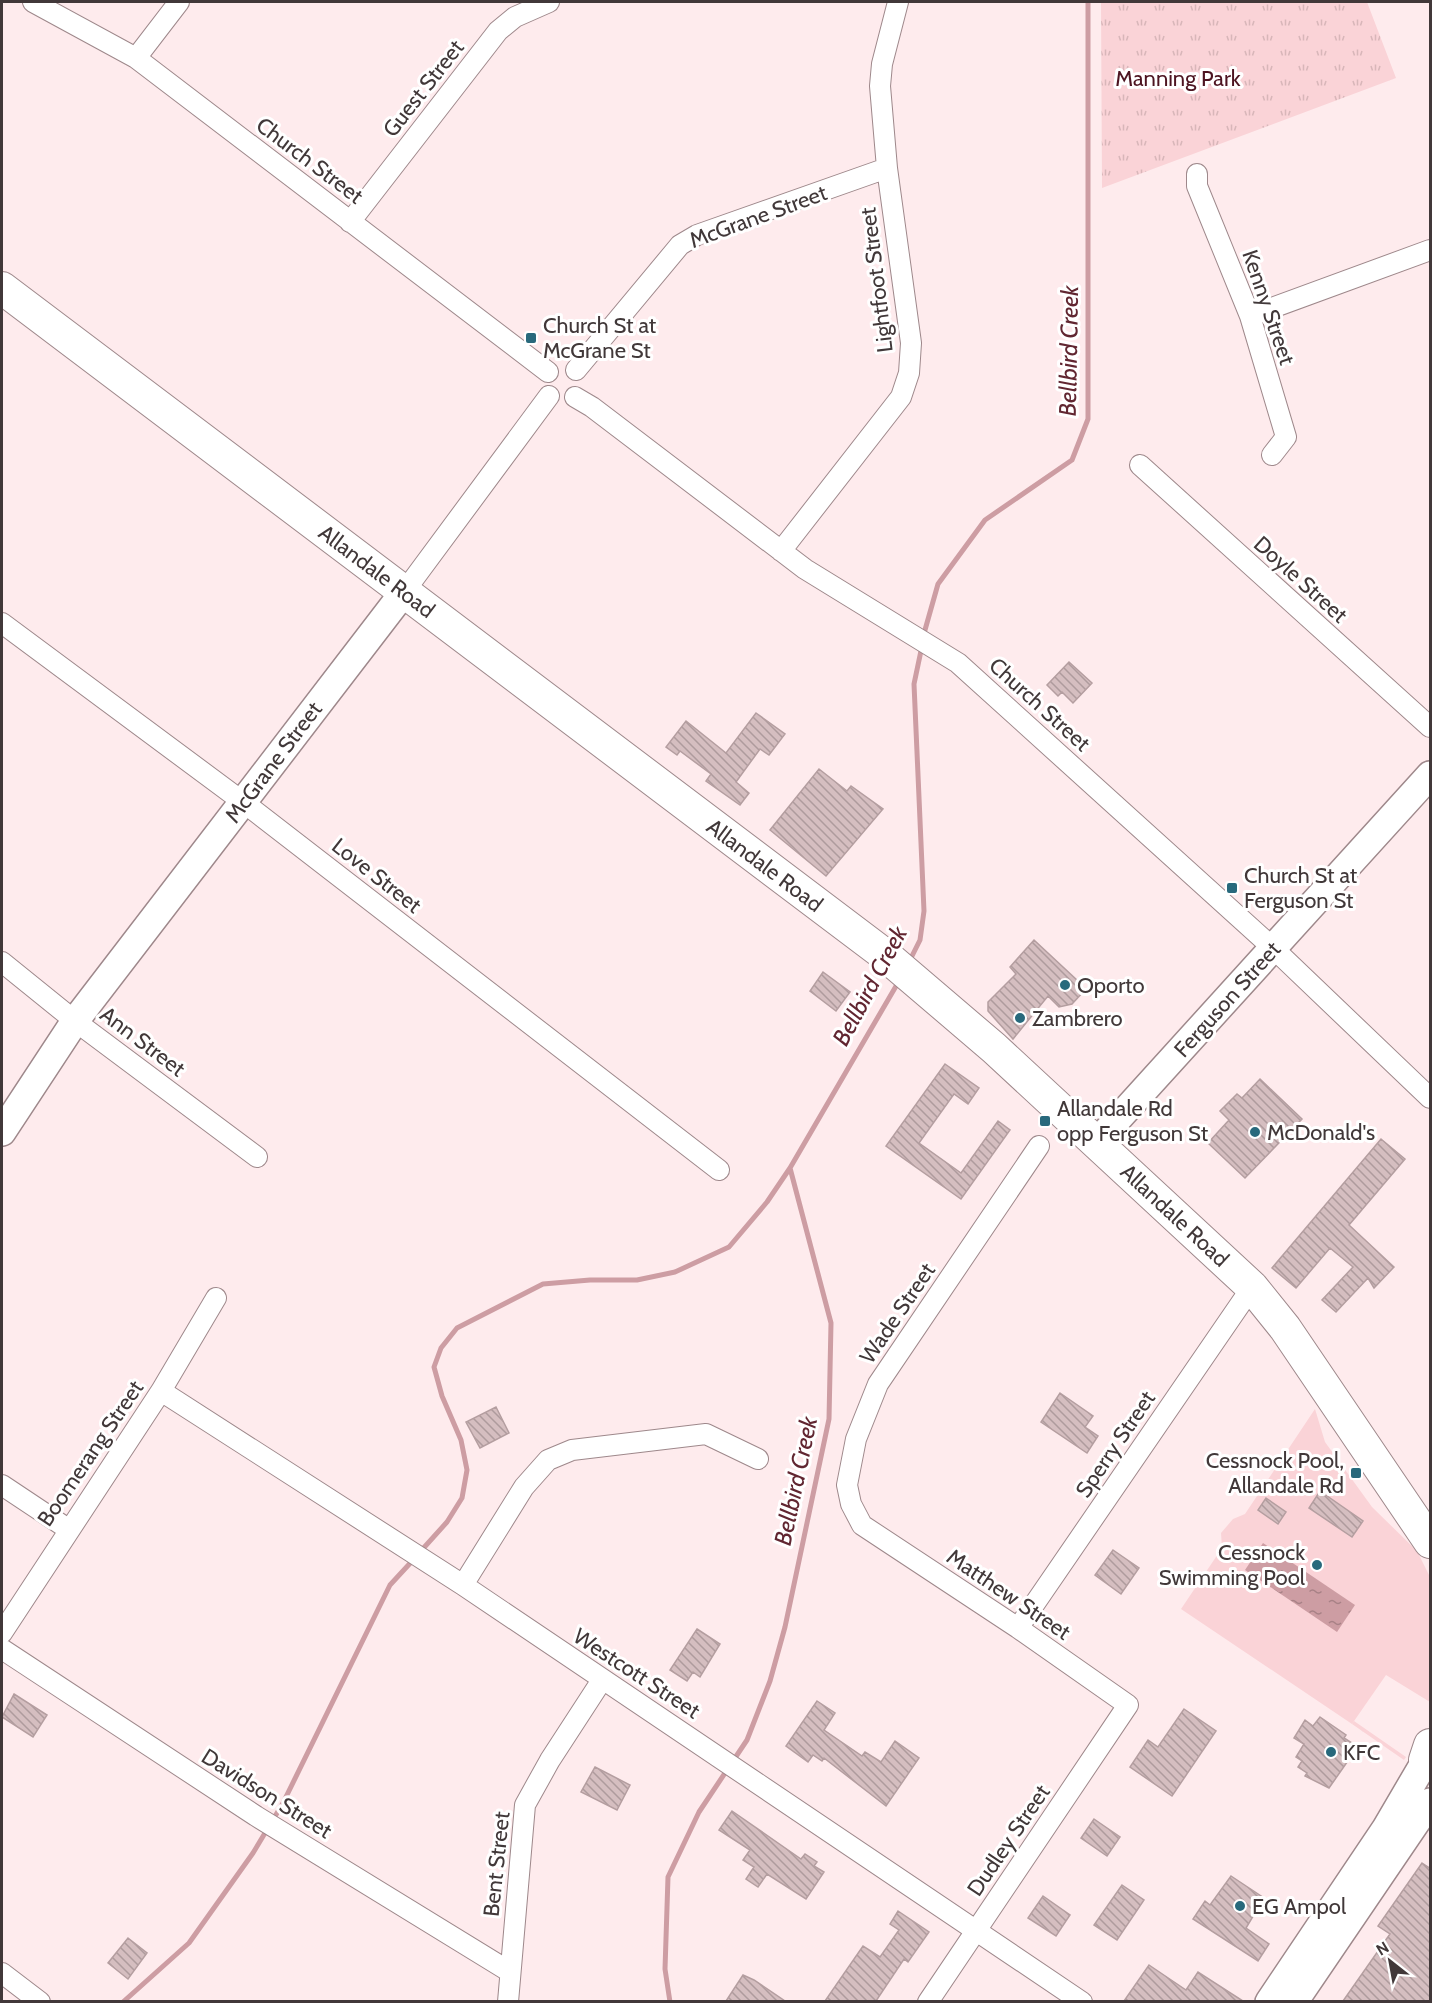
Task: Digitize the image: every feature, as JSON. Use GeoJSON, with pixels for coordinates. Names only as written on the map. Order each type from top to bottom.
{"type":"FeatureCollection","features":[{"type":"Feature","properties":{"kind":"main road","name":"Allandale Road"},"geometry":{"type":"LineString","coordinates":[[2,288],[885,955],[929,991],[1252,1287],[1303,1354],[1427,1539]]}},
{"type":"Feature","properties":{"kind":"street","name":"Church Street"},"geometry":{"type":"LineString","coordinates":[[33,2],[136,58],[548,372]]}},
{"type":"Feature","properties":{"kind":"street"},"geometry":{"type":"LineString","coordinates":[[136,58],[179,2]]}},
{"type":"Feature","properties":{"kind":"street","name":"Guest Street"},"geometry":{"type":"LineString","coordinates":[[350,222],[498,31],[515,17],[549,2]]}},
{"type":"Feature","properties":{"kind":"street","name":"Lightfoot Street"},"geometry":{"type":"LineString","coordinates":[[781,550],[901,397],[909,373],[911,343],[887,168],[879,86],[882,64],[898,2]]}},
{"type":"Feature","properties":{"kind":"street","name":"McGrane Street"},"geometry":{"type":"LineString","coordinates":[[576,370],[680,245],[697,235],[887,168]]}},
{"type":"Feature","properties":{"kind":"street","name":"Kenny Street"},"geometry":{"type":"LineString","coordinates":[[1197,174],[1197,186],[1250,316],[1286,437],[1272,455]]}},
{"type":"Feature","properties":{"kind":"street"},"geometry":{"type":"LineString","coordinates":[[1250,316],[1431,250]]}},
{"type":"Feature","properties":{"kind":"street"},"geometry":{"type":"LineString","coordinates":[[562,364],[576,370],[582,382],[576,398],[562,402],[549,396],[544,384],[548,372],[562,364]]}},
{"type":"Feature","properties":{"kind":"street","name":"McGrane Street"},"geometry":{"type":"LineString","coordinates":[[2,1132],[75,1021],[404,592],[549,396]]}},
{"type":"Feature","properties":{"kind":"street","name":"Church Street"},"geometry":{"type":"LineString","coordinates":[[576,398],[592,407],[837,590],[941,651],[977,679],[1273,948],[1431,1098]]}},
{"type":"Feature","properties":{"kind":"street","name":"Doyle Street"},"geometry":{"type":"LineString","coordinates":[[1140,465],[1431,727]]}},
{"type":"Feature","properties":{"kind":"street","name":"Love Street"},"geometry":{"type":"LineString","coordinates":[[2,623],[243,802],[719,1170]]}},
{"type":"Feature","properties":{"kind":"street","name":"Ferguson Street"},"geometry":{"type":"LineString","coordinates":[[1096,1143],[1431,775]]}},
{"type":"Feature","properties":{"kind":"street","name":"Ann Street"},"geometry":{"type":"LineString","coordinates":[[2,962],[75,1021],[257,1157]]}},
{"type":"Feature","properties":{"kind":"street","name":"Wade Street"},"geometry":{"type":"LineString","coordinates":[[862,1525],[851,1504],[847,1485],[848,1475],[856,1439],[878,1384],[1039,1146]]}},
{"type":"Feature","properties":{"kind":"street","name":"Sperry Street"},"geometry":{"type":"LineString","coordinates":[[1018,1628],[1252,1287]]}},
{"type":"Feature","properties":{"kind":"street","name":"Boomerang Street"},"geometry":{"type":"LineString","coordinates":[[2,1633],[161,1391],[216,1298]]}},
{"type":"Feature","properties":{"kind":"street","name":"Westcott Street"},"geometry":{"type":"LineString","coordinates":[[161,1391],[463,1585],[1082,2001]]}},
{"type":"Feature","properties":{"kind":"street"},"geometry":{"type":"LineString","coordinates":[[463,1585],[524,1487],[548,1460],[572,1450],[706,1434],[758,1459]]}},
{"type":"Feature","properties":{"kind":"street"},"geometry":{"type":"LineString","coordinates":[[2,1485],[69,1529]]}},
{"type":"Feature","properties":{"kind":"street","name":"Matthew Street"},"geometry":{"type":"LineString","coordinates":[[862,1525],[1018,1628],[1128,1705]]}},
{"type":"Feature","properties":{"kind":"street","name":"Davidson Street"},"geometry":{"type":"LineString","coordinates":[[2,1649],[256,1816],[510,1972]]}},
{"type":"Feature","properties":{"kind":"street","name":"Bent Street"},"geometry":{"type":"LineString","coordinates":[[508,2001],[525,1805],[550,1760],[602,1680]]}},
{"type":"Feature","properties":{"kind":"street","name":"Dudley Street"},"geometry":{"type":"LineString","coordinates":[[928,2001],[1128,1705]]}},
{"type":"Feature","properties":{"kind":"street"},"geometry":{"type":"LineString","coordinates":[[1269,2001],[1386,1828],[1429,1753]]}},
{"type":"Feature","properties":{"kind":"street"},"geometry":{"type":"LineString","coordinates":[[1294,2001],[1431,1802]]}},
{"type":"Feature","properties":{"kind":"street"},"geometry":{"type":"LineString","coordinates":[[2,1973],[40,2001]]}},
{"type":"Feature","properties":{"kind":"green space","name":"Manning Park"},"geometry":{"type":"Polygon","coordinates":[[[1101,2],[1367,2],[1396,78],[1102,188],[1101,2]]]}},
{"type":"Feature","properties":{"kind":"green space","name":"Cessnock Swimming Pool"},"geometry":{"type":"Polygon","coordinates":[[[1315,1409],[1325,1442],[1372,1507],[1417,1551],[1430,1577],[1430,1702],[1386,1675],[1352,1724],[1181,1609],[1222,1548],[1221,1533],[1233,1519],[1245,1514],[1315,1409]]]}},
{"type":"Feature","properties":{"kind":"green space"},"geometry":{"type":"Polygon","coordinates":[[[1354,1721],[1406,1757],[1404,1760],[1352,1724],[1354,1721]]]}},
{"type":"Feature","properties":{"kind":"water"},"geometry":{"type":"Polygon","coordinates":[[[1263,1543],[1355,1605],[1337,1632],[1245,1570],[1263,1543]]]}},
{"type":"Feature","properties":{"kind":"building"},"geometry":{"type":"Polygon","coordinates":[[[1069,662],[1092,683],[1073,703],[1062,692],[1058,696],[1047,685],[1069,662]]]}},
{"type":"Feature","properties":{"kind":"building"},"geometry":{"type":"Polygon","coordinates":[[[756,713],[785,734],[769,755],[760,749],[736,782],[749,793],[740,805],[706,781],[711,774],[680,751],[677,755],[666,747],[686,721],[726,753],[756,713]]]}},
{"type":"Feature","properties":{"kind":"building"},"geometry":{"type":"Polygon","coordinates":[[[819,769],[847,791],[851,786],[883,809],[826,876],[770,830],[819,769]]]}},
{"type":"Feature","properties":{"kind":"building"},"geometry":{"type":"Polygon","coordinates":[[[1034,940],[1079,982],[1083,992],[1072,1004],[1059,1007],[1048,996],[1013,1039],[988,1011],[988,1002],[1016,974],[1010,967],[1034,940]]]}},
{"type":"Feature","properties":{"kind":"building"},"geometry":{"type":"Polygon","coordinates":[[[823,972],[850,992],[836,1011],[810,991],[823,972]]]}},
{"type":"Feature","properties":{"kind":"building"},"geometry":{"type":"Polygon","coordinates":[[[945,1064],[979,1088],[968,1104],[954,1094],[919,1143],[961,1173],[998,1121],[1010,1130],[961,1199],[886,1146],[945,1064]]]}},
{"type":"Feature","properties":{"kind":"building"},"geometry":{"type":"Polygon","coordinates":[[[1260,1079],[1302,1119],[1245,1178],[1208,1143],[1229,1120],[1220,1111],[1237,1094],[1242,1098],[1260,1079]]]}},
{"type":"Feature","properties":{"kind":"building"},"geometry":{"type":"Polygon","coordinates":[[[1381,1139],[1405,1159],[1349,1225],[1394,1267],[1374,1288],[1368,1278],[1336,1312],[1322,1300],[1353,1267],[1330,1248],[1296,1288],[1272,1268],[1381,1139]]]}},
{"type":"Feature","properties":{"kind":"building"},"geometry":{"type":"Polygon","coordinates":[[[1060,1393],[1093,1416],[1085,1427],[1098,1436],[1087,1453],[1041,1422],[1060,1393]]]}},
{"type":"Feature","properties":{"kind":"building"},"geometry":{"type":"Polygon","coordinates":[[[496,1407],[509,1433],[480,1448],[466,1422],[496,1407]]]}},
{"type":"Feature","properties":{"kind":"building"},"geometry":{"type":"Polygon","coordinates":[[[1320,1491],[1363,1521],[1352,1537],[1309,1508],[1320,1491]]]}},
{"type":"Feature","properties":{"kind":"building"},"geometry":{"type":"Polygon","coordinates":[[[1266,1498],[1286,1512],[1278,1524],[1258,1510],[1266,1498]]]}},
{"type":"Feature","properties":{"kind":"building"},"geometry":{"type":"Polygon","coordinates":[[[1113,1550],[1139,1568],[1121,1594],[1095,1575],[1113,1550]]]}},
{"type":"Feature","properties":{"kind":"building"},"geometry":{"type":"Polygon","coordinates":[[[697,1629],[720,1644],[700,1677],[693,1672],[687,1681],[670,1670],[697,1629]]]}},
{"type":"Feature","properties":{"kind":"building"},"geometry":{"type":"Polygon","coordinates":[[[14,1694],[47,1715],[33,1737],[2,1717],[14,1694]]]}},
{"type":"Feature","properties":{"kind":"building"},"geometry":{"type":"Polygon","coordinates":[[[817,1701],[835,1713],[824,1730],[862,1756],[865,1752],[881,1762],[895,1741],[919,1758],[886,1806],[824,1758],[822,1761],[813,1755],[808,1762],[786,1746],[817,1701]]]}},
{"type":"Feature","properties":{"kind":"building"},"geometry":{"type":"Polygon","coordinates":[[[1184,1709],[1216,1731],[1172,1796],[1130,1767],[1148,1740],[1158,1747],[1184,1709]]]}},
{"type":"Feature","properties":{"kind":"building"},"geometry":{"type":"Polygon","coordinates":[[[1320,1717],[1346,1735],[1344,1738],[1355,1745],[1347,1756],[1350,1758],[1329,1788],[1305,1776],[1307,1773],[1298,1767],[1302,1761],[1296,1757],[1304,1744],[1294,1738],[1305,1720],[1313,1726],[1320,1717]]]}},
{"type":"Feature","properties":{"kind":"building"},"geometry":{"type":"Polygon","coordinates":[[[595,1767],[630,1785],[617,1810],[581,1792],[595,1767]]]}},
{"type":"Feature","properties":{"kind":"building"},"geometry":{"type":"Polygon","coordinates":[[[732,1811],[801,1859],[805,1854],[817,1862],[814,1866],[824,1872],[806,1899],[767,1874],[758,1887],[746,1879],[754,1867],[743,1860],[750,1850],[719,1830],[732,1811]]]}},
{"type":"Feature","properties":{"kind":"building"},"geometry":{"type":"Polygon","coordinates":[[[1094,1819],[1120,1837],[1107,1856],[1081,1838],[1094,1819]]]}},
{"type":"Feature","properties":{"kind":"building"},"geometry":{"type":"Polygon","coordinates":[[[1422,1863],[1431,1869],[1431,2001],[1343,2001],[1390,1934],[1378,1926],[1422,1863]]]}},
{"type":"Feature","properties":{"kind":"building"},"geometry":{"type":"Polygon","coordinates":[[[1231,1876],[1264,1898],[1246,1928],[1269,1944],[1258,1961],[1193,1919],[1205,1901],[1210,1905],[1231,1876]]]}},
{"type":"Feature","properties":{"kind":"building"},"geometry":{"type":"Polygon","coordinates":[[[1122,1885],[1144,1900],[1117,1940],[1094,1925],[1122,1885]]]}},
{"type":"Feature","properties":{"kind":"building"},"geometry":{"type":"Polygon","coordinates":[[[1043,1896],[1070,1915],[1056,1936],[1028,1918],[1043,1896]]]}},
{"type":"Feature","properties":{"kind":"building"},"geometry":{"type":"Polygon","coordinates":[[[898,1911],[929,1932],[908,1962],[904,1959],[876,2001],[825,2001],[863,1946],[880,1957],[899,1930],[890,1924],[898,1911]]]}},
{"type":"Feature","properties":{"kind":"building"},"geometry":{"type":"Polygon","coordinates":[[[128,1938],[147,1953],[128,1979],[108,1963],[128,1938]]]}},
{"type":"Feature","properties":{"kind":"building"},"geometry":{"type":"Polygon","coordinates":[[[1149,1965],[1186,1990],[1198,1972],[1243,2001],[1124,2001],[1149,1965]]]}},
{"type":"Feature","properties":{"kind":"building"},"geometry":{"type":"Polygon","coordinates":[[[743,1975],[754,1980],[785,2001],[726,2001],[743,1975]]]}},
{"type":"Feature","properties":{"kind":"waterway","name":"Bellbird Creek"},"geometry":{"type":"LineString","coordinates":[[923,637],[938,584],[985,520],[1072,460],[1088,419],[1088,2]]}},
{"type":"Feature","properties":{"kind":"waterway","name":"Bellbird Creek"},"geometry":{"type":"LineString","coordinates":[[909,962],[920,940],[924,911],[914,684],[922,646]]}},
{"type":"Feature","properties":{"kind":"waterway","name":"Bellbird Creek"},"geometry":{"type":"LineString","coordinates":[[670,2002],[665,1969],[668,1877],[699,1812],[747,1740],[770,1681],[785,1627],[829,1419],[831,1323],[790,1168],[899,981]]}},
{"type":"Feature","properties":{"kind":"waterway"},"geometry":{"type":"LineString","coordinates":[[420,1552],[447,1522],[462,1498],[467,1470],[461,1440],[442,1396],[434,1367],[441,1348],[457,1328],[543,1284],[590,1280],[637,1280],[675,1272],[729,1247],[767,1202],[790,1168]]}},
{"type":"Feature","properties":{"kind":"waterway"},"geometry":{"type":"LineString","coordinates":[[123,2002],[189,1943],[253,1853],[283,1803],[390,1585],[414,1559]]}},
{"type":"Feature","properties":{"kind":"place","name":"Church St at McGrane St"},"geometry":{"type":"Point","coordinates":[531,338]}},
{"type":"Feature","properties":{"kind":"place","name":"Church St at Ferguson St"},"geometry":{"type":"Point","coordinates":[1232,888]}},
{"type":"Feature","properties":{"kind":"place","name":"Oporto"},"geometry":{"type":"Point","coordinates":[1065,985]}},
{"type":"Feature","properties":{"kind":"place","name":"Zambrero"},"geometry":{"type":"Point","coordinates":[1020,1018]}},
{"type":"Feature","properties":{"kind":"place","name":"Allandale Rd opp Ferguson St"},"geometry":{"type":"Point","coordinates":[1045,1121]}},
{"type":"Feature","properties":{"kind":"place","name":"McDonald's"},"geometry":{"type":"Point","coordinates":[1255,1132]}},
{"type":"Feature","properties":{"kind":"place","name":"Cessnock Pool, Allandale Rd"},"geometry":{"type":"Point","coordinates":[1356,1473]}},
{"type":"Feature","properties":{"kind":"place","name":"Cessnock Swimming Pool"},"geometry":{"type":"Point","coordinates":[1317,1565]}},
{"type":"Feature","properties":{"kind":"place","name":"KFC"},"geometry":{"type":"Point","coordinates":[1331,1752]}},
{"type":"Feature","properties":{"kind":"place","name":"EG Ampol"},"geometry":{"type":"Point","coordinates":[1240,1906]}}]}
